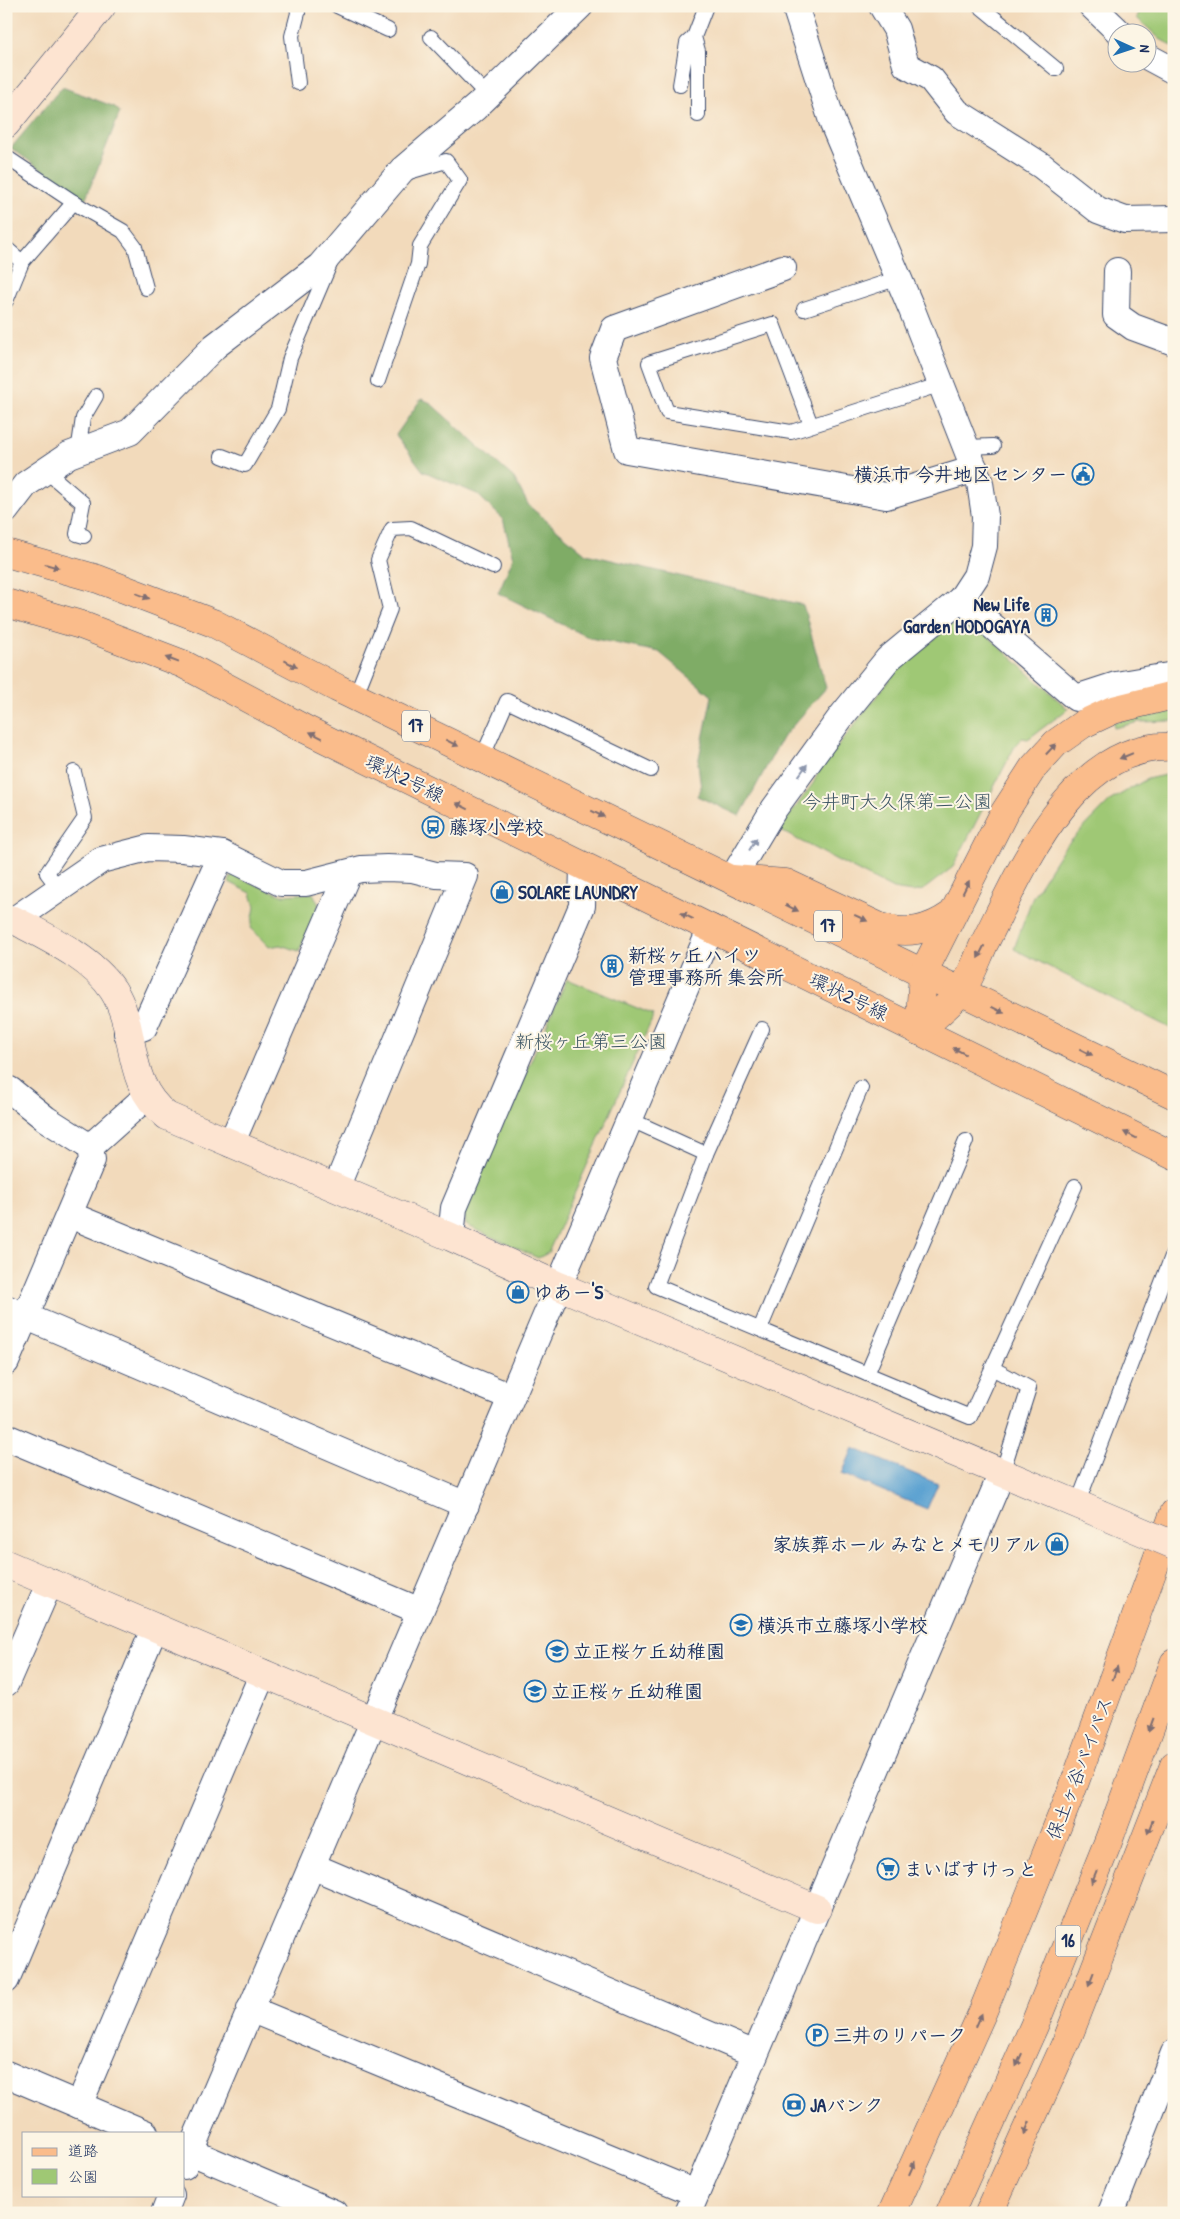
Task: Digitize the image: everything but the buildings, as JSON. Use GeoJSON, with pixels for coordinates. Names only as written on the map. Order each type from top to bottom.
{"type":"FeatureCollection","features":[{"type":"Feature","properties":{"kind":"main road","name":"17"},"geometry":{"type":"LineString","coordinates":[[6,553],[98,579],[213,623],[355,696],[1174,1095]]}},
{"type":"Feature","properties":{"kind":"main road","name":"環状2号線"},"geometry":{"type":"LineString","coordinates":[[6,603],[80,625],[183,664],[305,729],[1174,1156]]}},
{"type":"Feature","properties":{"kind":"main road"},"geometry":{"type":"LineString","coordinates":[[919,1031],[923,973],[1004,813],[1033,768],[1056,743],[1083,724],[1113,710],[1174,695]]}},
{"type":"Feature","properties":{"kind":"main road"},"geometry":{"type":"LineString","coordinates":[[919,1031],[961,992],[1028,858],[1061,808],[1095,772],[1127,754],[1165,746],[1174,747]]}},
{"type":"Feature","properties":{"kind":"main road"},"geometry":{"type":"LineString","coordinates":[[732,879],[786,883],[880,927],[896,932],[917,932],[938,925],[951,916]]}},
{"type":"Feature","properties":{"kind":"main road","name":"保土ヶ谷バイパス"},"geometry":{"type":"LineString","coordinates":[[892,2213],[983,2012],[1006,1956],[1072,1790],[1174,1513]]}},
{"type":"Feature","properties":{"kind":"main road","name":"16"},"geometry":{"type":"LineString","coordinates":[[950,2213],[1034,2026],[1108,1842],[1174,1663]]}},
{"type":"Feature","properties":{"kind":"main road"},"geometry":{"type":"LineString","coordinates":[[989,2213],[1067,2040],[1174,1765]]}},
{"type":"Feature","properties":{"kind":"street"},"geometry":{"type":"LineString","coordinates":[[6,510],[26,484],[46,471],[78,452],[130,432],[215,346],[320,266],[396,177],[488,96],[580,6]]}},
{"type":"Feature","properties":{"kind":"street"},"geometry":{"type":"LineString","coordinates":[[732,879],[774,809],[841,717],[888,659],[961,599],[976,576],[984,546],[985,516],[980,483],[899,278],[833,124],[795,6]]}},
{"type":"Feature","properties":{"kind":"street"},"geometry":{"type":"LineString","coordinates":[[882,6],[896,29],[906,65],[930,79],[957,112],[1042,166],[1098,210],[1124,225],[1174,219]]}},
{"type":"Feature","properties":{"kind":"street"},"geometry":{"type":"LineString","coordinates":[[1092,6],[1109,22]]}},
{"type":"Feature","properties":{"kind":"street"},"geometry":{"type":"LineString","coordinates":[[6,124],[99,8]]}},
{"type":"Feature","properties":{"kind":"street"},"geometry":{"type":"LineString","coordinates":[[1158,62],[1174,71]]}},
{"type":"Feature","properties":{"kind":"street"},"geometry":{"type":"LineString","coordinates":[[784,268],[614,329],[603,358],[626,450],[886,496],[971,458]]}},
{"type":"Feature","properties":{"kind":"street"},"geometry":{"type":"LineString","coordinates":[[1117,271],[1116,314],[1133,327],[1174,342]]}},
{"type":"Feature","properties":{"kind":"street"},"geometry":{"type":"LineString","coordinates":[[961,599],[1076,698],[1116,685],[1174,675]]}},
{"type":"Feature","properties":{"kind":"street"},"geometry":{"type":"LineString","coordinates":[[10,920],[59,890],[100,860],[148,848],[183,848],[222,854],[281,883],[306,883],[361,869],[387,868],[412,869],[436,875],[465,876],[336,1188]]}},
{"type":"Feature","properties":{"kind":"street"},"geometry":{"type":"LineString","coordinates":[[127,1033],[144,1027],[222,854]]}},
{"type":"Feature","properties":{"kind":"street"},"geometry":{"type":"LineString","coordinates":[[451,1237],[454,1208],[582,906],[583,866]]}},
{"type":"Feature","properties":{"kind":"street"},"geometry":{"type":"LineString","coordinates":[[231,1144],[348,872]]}},
{"type":"Feature","properties":{"kind":"street"},"geometry":{"type":"LineString","coordinates":[[10,920],[61,945],[90,966],[112,989],[124,1013],[138,1077],[147,1096],[155,1107],[168,1116],[451,1237],[559,1286],[1174,1545]]}},
{"type":"Feature","properties":{"kind":"street"},"geometry":{"type":"LineString","coordinates":[[334,2213],[186,2156],[312,1866],[711,928]]}},
{"type":"Feature","properties":{"kind":"street"},"geometry":{"type":"LineString","coordinates":[[6,1091],[10,1090],[46,1119],[90,1147],[92,1160],[70,1215],[16,1312],[6,1362]]}},
{"type":"Feature","properties":{"kind":"street"},"geometry":{"type":"LineString","coordinates":[[90,1147],[147,1096]]}},
{"type":"Feature","properties":{"kind":"street"},"geometry":{"type":"LineString","coordinates":[[70,1215],[511,1397]]}},
{"type":"Feature","properties":{"kind":"street"},"geometry":{"type":"LineString","coordinates":[[16,1312],[466,1505]]}},
{"type":"Feature","properties":{"kind":"street"},"geometry":{"type":"LineString","coordinates":[[6,1437],[420,1610]]}},
{"type":"Feature","properties":{"kind":"street"},"geometry":{"type":"LineString","coordinates":[[250,2010],[692,2203],[1002,1473]]}},
{"type":"Feature","properties":{"kind":"street"},"geometry":{"type":"LineString","coordinates":[[6,1564],[817,1908]]}},
{"type":"Feature","properties":{"kind":"street"},"geometry":{"type":"LineString","coordinates":[[6,1683],[50,1582]]}},
{"type":"Feature","properties":{"kind":"street"},"geometry":{"type":"LineString","coordinates":[[6,1980],[155,1627]]}},
{"type":"Feature","properties":{"kind":"street"},"geometry":{"type":"LineString","coordinates":[[79,2105],[263,1674]]}},
{"type":"Feature","properties":{"kind":"street"},"geometry":{"type":"LineString","coordinates":[[312,1866],[755,2054]]}},
{"type":"Feature","properties":{"kind":"street"},"geometry":{"type":"LineString","coordinates":[[1111,2213],[1173,2056]]}},
{"type":"Feature","properties":{"kind":"street"},"geometry":{"type":"LineString","coordinates":[[6,2074],[143,2132]]}},
{"type":"Feature","properties":{"kind":"street"},"geometry":{"type":"LineString","coordinates":[[164,2213],[171,2196]]}},
{"type":"Feature","properties":{"kind":"lane"},"geometry":{"type":"LineString","coordinates":[[297,6],[298,14],[292,36],[298,83]]}},
{"type":"Feature","properties":{"kind":"lane"},"geometry":{"type":"LineString","coordinates":[[337,6],[388,30]]}},
{"type":"Feature","properties":{"kind":"lane"},"geometry":{"type":"LineString","coordinates":[[680,85],[687,43],[694,36],[706,6]]}},
{"type":"Feature","properties":{"kind":"lane"},"geometry":{"type":"LineString","coordinates":[[980,6],[1056,69]]}},
{"type":"Feature","properties":{"kind":"lane"},"geometry":{"type":"LineString","coordinates":[[694,36],[698,51],[698,114]]}},
{"type":"Feature","properties":{"kind":"lane"},"geometry":{"type":"LineString","coordinates":[[431,38],[488,96]]}},
{"type":"Feature","properties":{"kind":"lane"},"geometry":{"type":"LineString","coordinates":[[6,157],[74,202],[123,231],[135,247],[146,288]]}},
{"type":"Feature","properties":{"kind":"lane"},"geometry":{"type":"LineString","coordinates":[[378,381],[418,264],[420,246],[460,180],[446,161],[396,177]]}},
{"type":"Feature","properties":{"kind":"lane"},"geometry":{"type":"LineString","coordinates":[[6,301],[22,262],[74,202]]}},
{"type":"Feature","properties":{"kind":"lane"},"geometry":{"type":"LineString","coordinates":[[222,456],[245,465],[278,408],[290,358],[337,246]]}},
{"type":"Feature","properties":{"kind":"lane"},"geometry":{"type":"LineString","coordinates":[[6,248],[22,262]]}},
{"type":"Feature","properties":{"kind":"lane"},"geometry":{"type":"LineString","coordinates":[[804,308],[899,278]]}},
{"type":"Feature","properties":{"kind":"lane"},"geometry":{"type":"LineString","coordinates":[[811,426],[773,324],[650,363],[667,412],[791,432],[811,426],[942,384]]}},
{"type":"Feature","properties":{"kind":"lane"},"geometry":{"type":"LineString","coordinates":[[78,452],[83,418],[96,396]]}},
{"type":"Feature","properties":{"kind":"lane"},"geometry":{"type":"LineString","coordinates":[[971,458],[993,446]]}},
{"type":"Feature","properties":{"kind":"lane"},"geometry":{"type":"LineString","coordinates":[[46,471],[83,503],[77,534],[84,536]]}},
{"type":"Feature","properties":{"kind":"lane"},"geometry":{"type":"LineString","coordinates":[[355,696],[390,609],[378,560],[392,530],[411,528],[493,567]]}},
{"type":"Feature","properties":{"kind":"lane"},"geometry":{"type":"LineString","coordinates":[[482,758],[507,702],[651,770]]}},
{"type":"Feature","properties":{"kind":"lane"},"geometry":{"type":"LineString","coordinates":[[59,890],[47,873],[85,818],[74,772]]}},
{"type":"Feature","properties":{"kind":"lane"},"geometry":{"type":"LineString","coordinates":[[762,1029],[706,1154],[656,1286],[970,1416],[1075,1186]]}},
{"type":"Feature","properties":{"kind":"lane"},"geometry":{"type":"LineString","coordinates":[[760,1329],[861,1088]]}},
{"type":"Feature","properties":{"kind":"lane"},"geometry":{"type":"LineString","coordinates":[[629,1119],[706,1154]]}},
{"type":"Feature","properties":{"kind":"lane"},"geometry":{"type":"LineString","coordinates":[[867,1374],[966,1141]]}},
{"type":"Feature","properties":{"kind":"lane"},"geometry":{"type":"LineString","coordinates":[[1087,1509],[1174,1251]]}},
{"type":"Feature","properties":{"kind":"lane"},"geometry":{"type":"LineString","coordinates":[[992,1368],[1029,1388],[1002,1473]]}},
{"type":"Feature","properties":{"kind":"green space"},"geometry":{"type":"Polygon","coordinates":[[[1141,6],[1174,6],[1174,47],[1158,37],[1158,22],[1141,22],[1137,18],[1141,6]]]}},
{"type":"Feature","properties":{"kind":"green space"},"geometry":{"type":"Polygon","coordinates":[[[62,87],[115,107],[120,112],[85,200],[11,148],[62,87]]]}},
{"type":"Feature","properties":{"kind":"green space"},"geometry":{"type":"Polygon","coordinates":[[[421,399],[429,402],[514,478],[529,506],[586,554],[803,605],[826,688],[782,738],[740,816],[697,796],[701,789],[698,763],[712,696],[659,652],[590,638],[498,593],[513,558],[503,519],[477,494],[423,471],[396,435],[421,399]]]}},
{"type":"Feature","properties":{"kind":"green space","name":"今井町大久保第二公園"},"geometry":{"type":"Polygon","coordinates":[[[968,618],[1068,709],[1028,739],[1022,738],[1016,744],[953,867],[923,890],[912,892],[893,889],[779,830],[814,782],[818,772],[897,670],[956,621],[968,618]]]}},
{"type":"Feature","properties":{"kind":"green space"},"geometry":{"type":"Polygon","coordinates":[[[1174,711],[1174,721],[1139,722],[1114,728],[1113,722],[1174,711]]]}},
{"type":"Feature","properties":{"kind":"green space"},"geometry":{"type":"Polygon","coordinates":[[[1174,773],[1174,1030],[1014,949],[1033,896],[1063,849],[1111,800],[1147,779],[1174,773]]]}},
{"type":"Feature","properties":{"kind":"green space"},"geometry":{"type":"Polygon","coordinates":[[[232,875],[282,895],[313,893],[319,905],[299,951],[280,945],[269,947],[251,928],[255,907],[251,893],[229,882],[232,875]]]}},
{"type":"Feature","properties":{"kind":"green space","name":"新桜ヶ丘第三公園"},"geometry":{"type":"Polygon","coordinates":[[[567,979],[654,1015],[548,1253],[538,1258],[466,1225],[464,1212],[567,979]]]}},
{"type":"Feature","properties":{"kind":"water"},"geometry":{"type":"Polygon","coordinates":[[[853,1448],[938,1484],[927,1509],[842,1474],[853,1448]]]}},
{"type":"Feature","properties":{"kind":"place","name":"横浜市 今井地区センター"},"geometry":{"type":"Point","coordinates":[1083,474]}},
{"type":"Feature","properties":{"kind":"place","name":"New Life Garden HODOGAYA"},"geometry":{"type":"Point","coordinates":[1046,615]}},
{"type":"Feature","properties":{"kind":"place","name":"藤塚小学校"},"geometry":{"type":"Point","coordinates":[433,827]}},
{"type":"Feature","properties":{"kind":"place","name":"SOLARE LAUNDRY"},"geometry":{"type":"Point","coordinates":[502,892]}},
{"type":"Feature","properties":{"kind":"place","name":"新桜ヶ丘ハイツ 管理事務所 集会所"},"geometry":{"type":"Point","coordinates":[612,966]}},
{"type":"Feature","properties":{"kind":"place","name":"ゆあー'S"},"geometry":{"type":"Point","coordinates":[518,1292]}},
{"type":"Feature","properties":{"kind":"place","name":"家族葬ホール みなとメモリアル"},"geometry":{"type":"Point","coordinates":[1057,1544]}},
{"type":"Feature","properties":{"kind":"place","name":"横浜市立藤塚小学校"},"geometry":{"type":"Point","coordinates":[741,1625]}},
{"type":"Feature","properties":{"kind":"place","name":"立正桜ケ丘幼稚園"},"geometry":{"type":"Point","coordinates":[557,1651]}},
{"type":"Feature","properties":{"kind":"place","name":"立正桜ヶ丘幼稚園"},"geometry":{"type":"Point","coordinates":[535,1691]}},
{"type":"Feature","properties":{"kind":"place","name":"まいばすけっと"},"geometry":{"type":"Point","coordinates":[888,1869]}},
{"type":"Feature","properties":{"kind":"place","name":"三井のリパーク"},"geometry":{"type":"Point","coordinates":[817,2035]}},
{"type":"Feature","properties":{"kind":"place","name":"JAバンク"},"geometry":{"type":"Point","coordinates":[794,2105]}}]}
